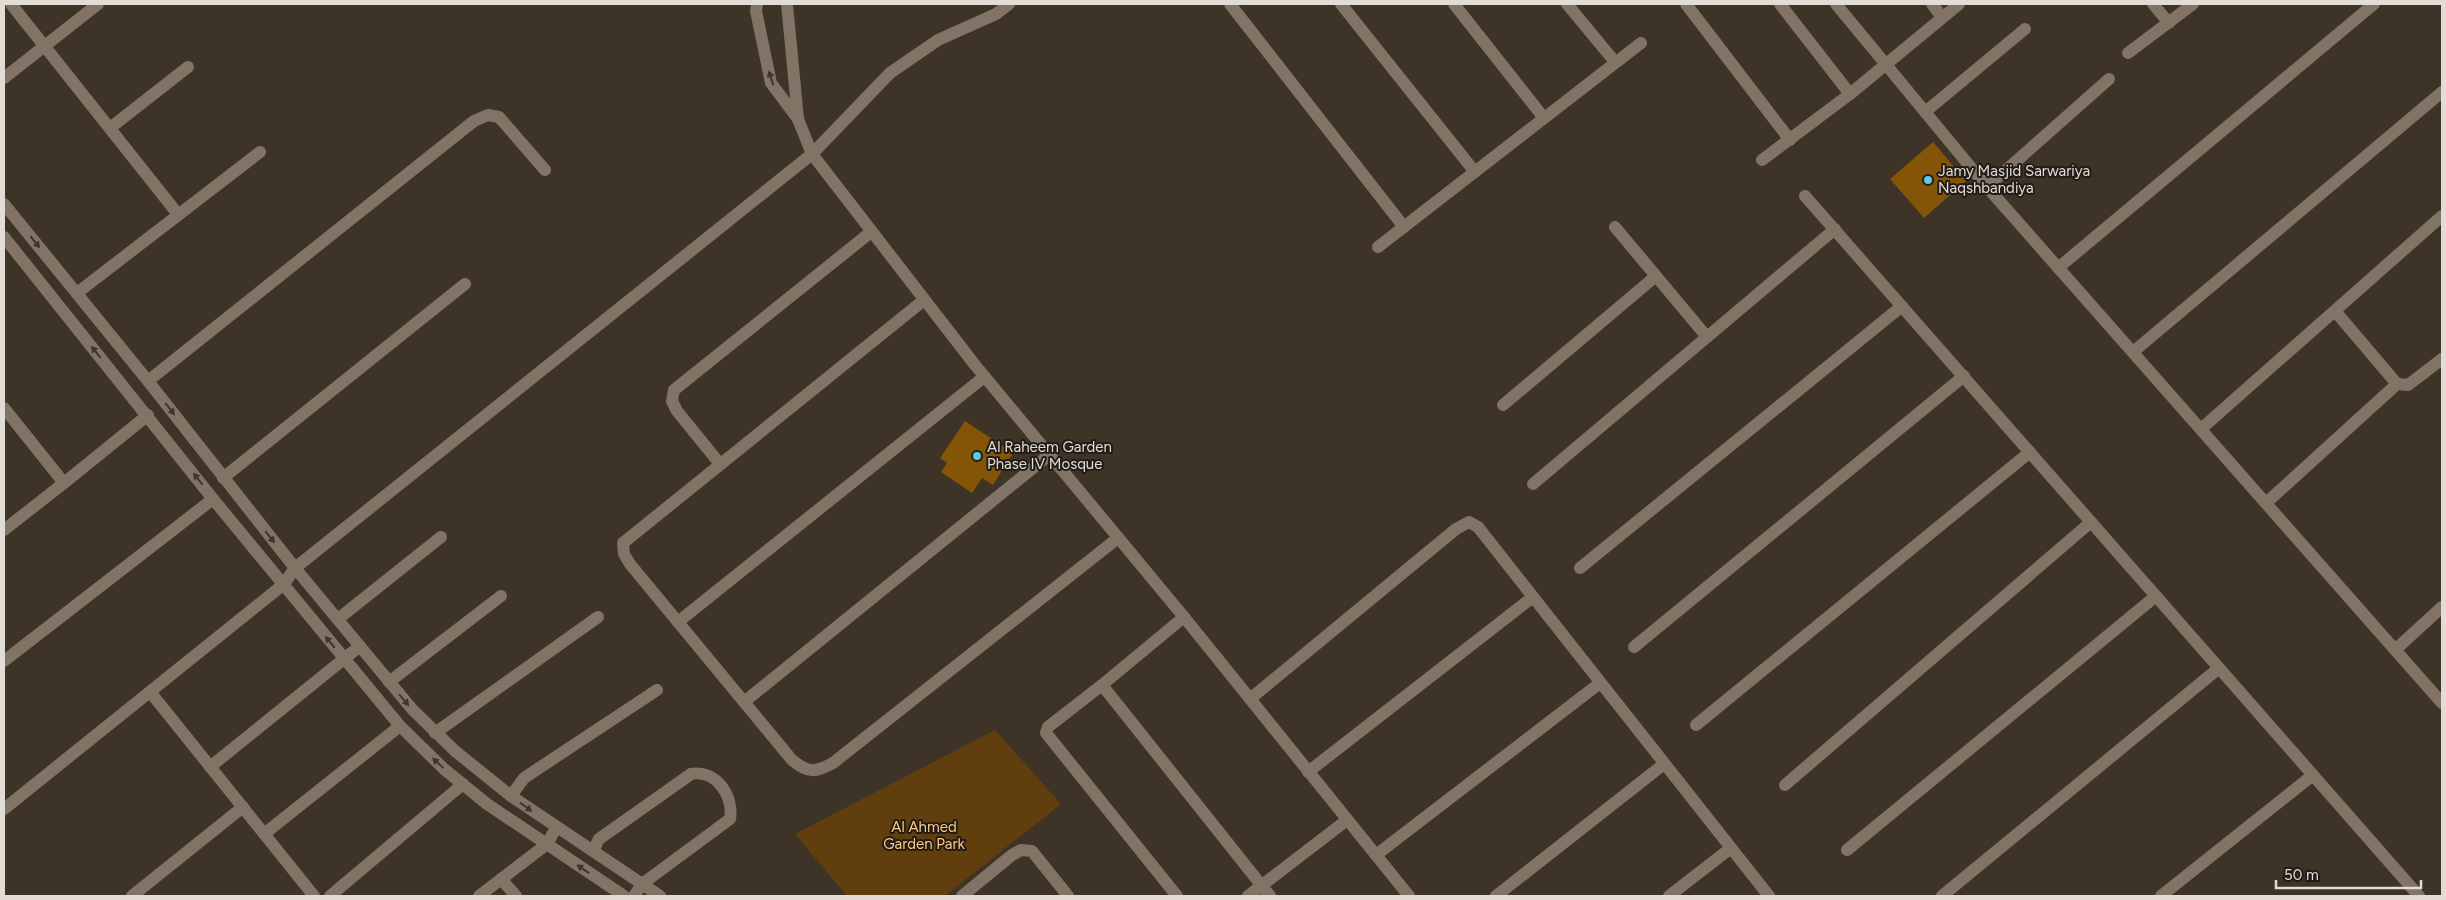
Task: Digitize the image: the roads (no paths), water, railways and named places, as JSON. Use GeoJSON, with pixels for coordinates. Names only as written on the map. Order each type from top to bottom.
{"type":"FeatureCollection","features":[{"type":"Feature","properties":{"kind":"street"},"geometry":{"type":"LineString","coordinates":[[10,4],[177,213]]}},
{"type":"Feature","properties":{"kind":"street"},"geometry":{"type":"LineString","coordinates":[[4,78],[98,4]]}},
{"type":"Feature","properties":{"kind":"street"},"geometry":{"type":"LineString","coordinates":[[757,4],[756,12],[771,83],[798,118]]}},
{"type":"Feature","properties":{"kind":"street"},"geometry":{"type":"LineString","coordinates":[[787,4],[798,118],[812,154],[984,377],[1184,617],[1409,896]]}},
{"type":"Feature","properties":{"kind":"street"},"geometry":{"type":"LineString","coordinates":[[4,809],[284,584],[295,568],[812,154],[890,74],[938,40],[996,14],[1009,4]]}},
{"type":"Feature","properties":{"kind":"street"},"geometry":{"type":"LineString","coordinates":[[1230,4],[1404,227]]}},
{"type":"Feature","properties":{"kind":"street"},"geometry":{"type":"LineString","coordinates":[[1341,4],[1475,172]]}},
{"type":"Feature","properties":{"kind":"street"},"geometry":{"type":"LineString","coordinates":[[1454,4],[1544,118]]}},
{"type":"Feature","properties":{"kind":"street"},"geometry":{"type":"LineString","coordinates":[[1567,4],[1615,62]]}},
{"type":"Feature","properties":{"kind":"street"},"geometry":{"type":"LineString","coordinates":[[1686,4],[1790,140]]}},
{"type":"Feature","properties":{"kind":"street"},"geometry":{"type":"LineString","coordinates":[[1780,4],[1850,94]]}},
{"type":"Feature","properties":{"kind":"street"},"geometry":{"type":"LineString","coordinates":[[1836,4],[1885,66],[1987,187],[2442,703]]}},
{"type":"Feature","properties":{"kind":"street"},"geometry":{"type":"LineString","coordinates":[[1932,4],[1942,17]]}},
{"type":"Feature","properties":{"kind":"street"},"geometry":{"type":"LineString","coordinates":[[1762,160],[1850,94],[1958,4]]}},
{"type":"Feature","properties":{"kind":"street"},"geometry":{"type":"LineString","coordinates":[[2153,4],[2169,23]]}},
{"type":"Feature","properties":{"kind":"street"},"geometry":{"type":"LineString","coordinates":[[2128,53],[2193,4]]}},
{"type":"Feature","properties":{"kind":"street"},"geometry":{"type":"LineString","coordinates":[[2058,268],[2374,4]]}},
{"type":"Feature","properties":{"kind":"street"},"geometry":{"type":"LineString","coordinates":[[1925,112],[2024,29]]}},
{"type":"Feature","properties":{"kind":"street"},"geometry":{"type":"LineString","coordinates":[[1378,247],[1641,43]]}},
{"type":"Feature","properties":{"kind":"street"},"geometry":{"type":"LineString","coordinates":[[110,128],[188,67]]}},
{"type":"Feature","properties":{"kind":"street"},"geometry":{"type":"LineString","coordinates":[[1987,187],[2109,79]]}},
{"type":"Feature","properties":{"kind":"street"},"geometry":{"type":"LineString","coordinates":[[2133,352],[2442,92]]}},
{"type":"Feature","properties":{"kind":"street"},"geometry":{"type":"LineString","coordinates":[[148,381],[474,121],[488,115],[498,117],[545,170]]}},
{"type":"Feature","properties":{"kind":"street"},"geometry":{"type":"LineString","coordinates":[[77,293],[177,213],[260,152]]}},
{"type":"Feature","properties":{"kind":"street"},"geometry":{"type":"LineString","coordinates":[[1805,196],[2419,896]]}},
{"type":"Feature","properties":{"kind":"street"},"geometry":{"type":"LineString","coordinates":[[4,204],[148,381],[295,568],[389,682],[435,733],[511,796],[660,896]]}},
{"type":"Feature","properties":{"kind":"street"},"geometry":{"type":"LineString","coordinates":[[2201,429],[2442,216]]}},
{"type":"Feature","properties":{"kind":"street"},"geometry":{"type":"LineString","coordinates":[[1615,227],[1707,337]]}},
{"type":"Feature","properties":{"kind":"street"},"geometry":{"type":"LineString","coordinates":[[1533,484],[1835,229]]}},
{"type":"Feature","properties":{"kind":"street"},"geometry":{"type":"LineString","coordinates":[[720,464],[677,411],[672,401],[674,390],[871,232]]}},
{"type":"Feature","properties":{"kind":"street"},"geometry":{"type":"LineString","coordinates":[[4,237],[148,415],[213,499],[400,726],[463,784],[514,823],[624,896]]}},
{"type":"Feature","properties":{"kind":"street"},"geometry":{"type":"LineString","coordinates":[[1503,406],[1656,276]]}},
{"type":"Feature","properties":{"kind":"street"},"geometry":{"type":"LineString","coordinates":[[223,478],[465,284]]}},
{"type":"Feature","properties":{"kind":"street"},"geometry":{"type":"LineString","coordinates":[[924,300],[623,543],[624,554],[630,564],[792,760],[804,770],[820,770],[840,757],[1118,538]]}},
{"type":"Feature","properties":{"kind":"street"},"geometry":{"type":"LineString","coordinates":[[1580,568],[1902,306]]}},
{"type":"Feature","properties":{"kind":"street"},"geometry":{"type":"LineString","coordinates":[[2335,311],[2397,384],[2408,385],[2442,359]]}},
{"type":"Feature","properties":{"kind":"street"},"geometry":{"type":"LineString","coordinates":[[1634,648],[1964,376]]}},
{"type":"Feature","properties":{"kind":"street"},"geometry":{"type":"LineString","coordinates":[[678,622],[984,377]]}},
{"type":"Feature","properties":{"kind":"street"},"geometry":{"type":"LineString","coordinates":[[2266,503],[2397,384]]}},
{"type":"Feature","properties":{"kind":"street"},"geometry":{"type":"LineString","coordinates":[[4,408],[64,482]]}},
{"type":"Feature","properties":{"kind":"street"},"geometry":{"type":"LineString","coordinates":[[4,530],[148,415]]}},
{"type":"Feature","properties":{"kind":"street"},"geometry":{"type":"LineString","coordinates":[[1696,725],[2030,452]]}},
{"type":"Feature","properties":{"kind":"street"},"geometry":{"type":"LineString","coordinates":[[744,702],[1049,455]]}},
{"type":"Feature","properties":{"kind":"street"},"geometry":{"type":"LineString","coordinates":[[4,662],[213,499]]}},
{"type":"Feature","properties":{"kind":"street"},"geometry":{"type":"LineString","coordinates":[[1250,699],[1456,529],[1469,522],[1478,527],[1769,896]]}},
{"type":"Feature","properties":{"kind":"street"},"geometry":{"type":"LineString","coordinates":[[1785,785],[2091,522]]}},
{"type":"Feature","properties":{"kind":"street"},"geometry":{"type":"LineString","coordinates":[[338,619],[442,536]]}},
{"type":"Feature","properties":{"kind":"street"},"geometry":{"type":"LineString","coordinates":[[389,682],[500,596]]}},
{"type":"Feature","properties":{"kind":"street"},"geometry":{"type":"LineString","coordinates":[[1847,850],[2156,596]]}},
{"type":"Feature","properties":{"kind":"street"},"geometry":{"type":"LineString","coordinates":[[1308,772],[1533,597]]}},
{"type":"Feature","properties":{"kind":"street"},"geometry":{"type":"LineString","coordinates":[[2395,650],[2442,607]]}},
{"type":"Feature","properties":{"kind":"street"},"geometry":{"type":"LineString","coordinates":[[435,733],[598,617]]}},
{"type":"Feature","properties":{"kind":"street"},"geometry":{"type":"LineString","coordinates":[[1177,896],[1046,733],[1048,727],[1102,686],[1184,617]]}},
{"type":"Feature","properties":{"kind":"street"},"geometry":{"type":"LineString","coordinates":[[210,768],[360,646]]}},
{"type":"Feature","properties":{"kind":"street"},"geometry":{"type":"LineString","coordinates":[[1942,896],[2219,668]]}},
{"type":"Feature","properties":{"kind":"street"},"geometry":{"type":"LineString","coordinates":[[1376,856],[1600,683]]}},
{"type":"Feature","properties":{"kind":"street"},"geometry":{"type":"LineString","coordinates":[[1102,686],[1270,896]]}},
{"type":"Feature","properties":{"kind":"street"},"geometry":{"type":"LineString","coordinates":[[511,796],[524,778],[656,690]]}},
{"type":"Feature","properties":{"kind":"street"},"geometry":{"type":"LineString","coordinates":[[150,693],[314,896]]}},
{"type":"Feature","properties":{"kind":"street"},"geometry":{"type":"LineString","coordinates":[[264,834],[400,726]]}},
{"type":"Feature","properties":{"kind":"street"},"geometry":{"type":"LineString","coordinates":[[1496,896],[1664,764]]}},
{"type":"Feature","properties":{"kind":"street"},"geometry":{"type":"LineString","coordinates":[[593,851],[599,839],[692,774],[705,772],[713,777],[729,799],[730,819],[642,884],[634,896]]}},
{"type":"Feature","properties":{"kind":"street"},"geometry":{"type":"LineString","coordinates":[[2161,896],[2313,775]]}},
{"type":"Feature","properties":{"kind":"street"},"geometry":{"type":"LineString","coordinates":[[330,896],[463,784]]}},
{"type":"Feature","properties":{"kind":"street"},"geometry":{"type":"LineString","coordinates":[[132,896],[243,807]]}},
{"type":"Feature","properties":{"kind":"street"},"geometry":{"type":"LineString","coordinates":[[1248,896],[1347,820]]}},
{"type":"Feature","properties":{"kind":"street"},"geometry":{"type":"LineString","coordinates":[[479,896],[546,844],[556,828]]}},
{"type":"Feature","properties":{"kind":"street"},"geometry":{"type":"LineString","coordinates":[[1669,896],[1731,848]]}},
{"type":"Feature","properties":{"kind":"street"},"geometry":{"type":"LineString","coordinates":[[962,896],[1012,855],[1021,850],[1032,851],[1068,896]]}},
{"type":"Feature","properties":{"kind":"street"},"geometry":{"type":"LineString","coordinates":[[502,879],[516,896]]}},
{"type":"Feature","properties":{"kind":"place","name":"Jamy Masjid Sarwariya Naqshbandiya"},"geometry":{"type":"Point","coordinates":[1928,180]}},
{"type":"Feature","properties":{"kind":"place","name":"Al Raheem Garden Phase IV Mosque"},"geometry":{"type":"Point","coordinates":[977,456]}},
{"type":"Feature","properties":{"kind":"park label","name":"Al Ahmed Garden Park"},"geometry":{"type":"Point","coordinates":[924,836]}}]}
